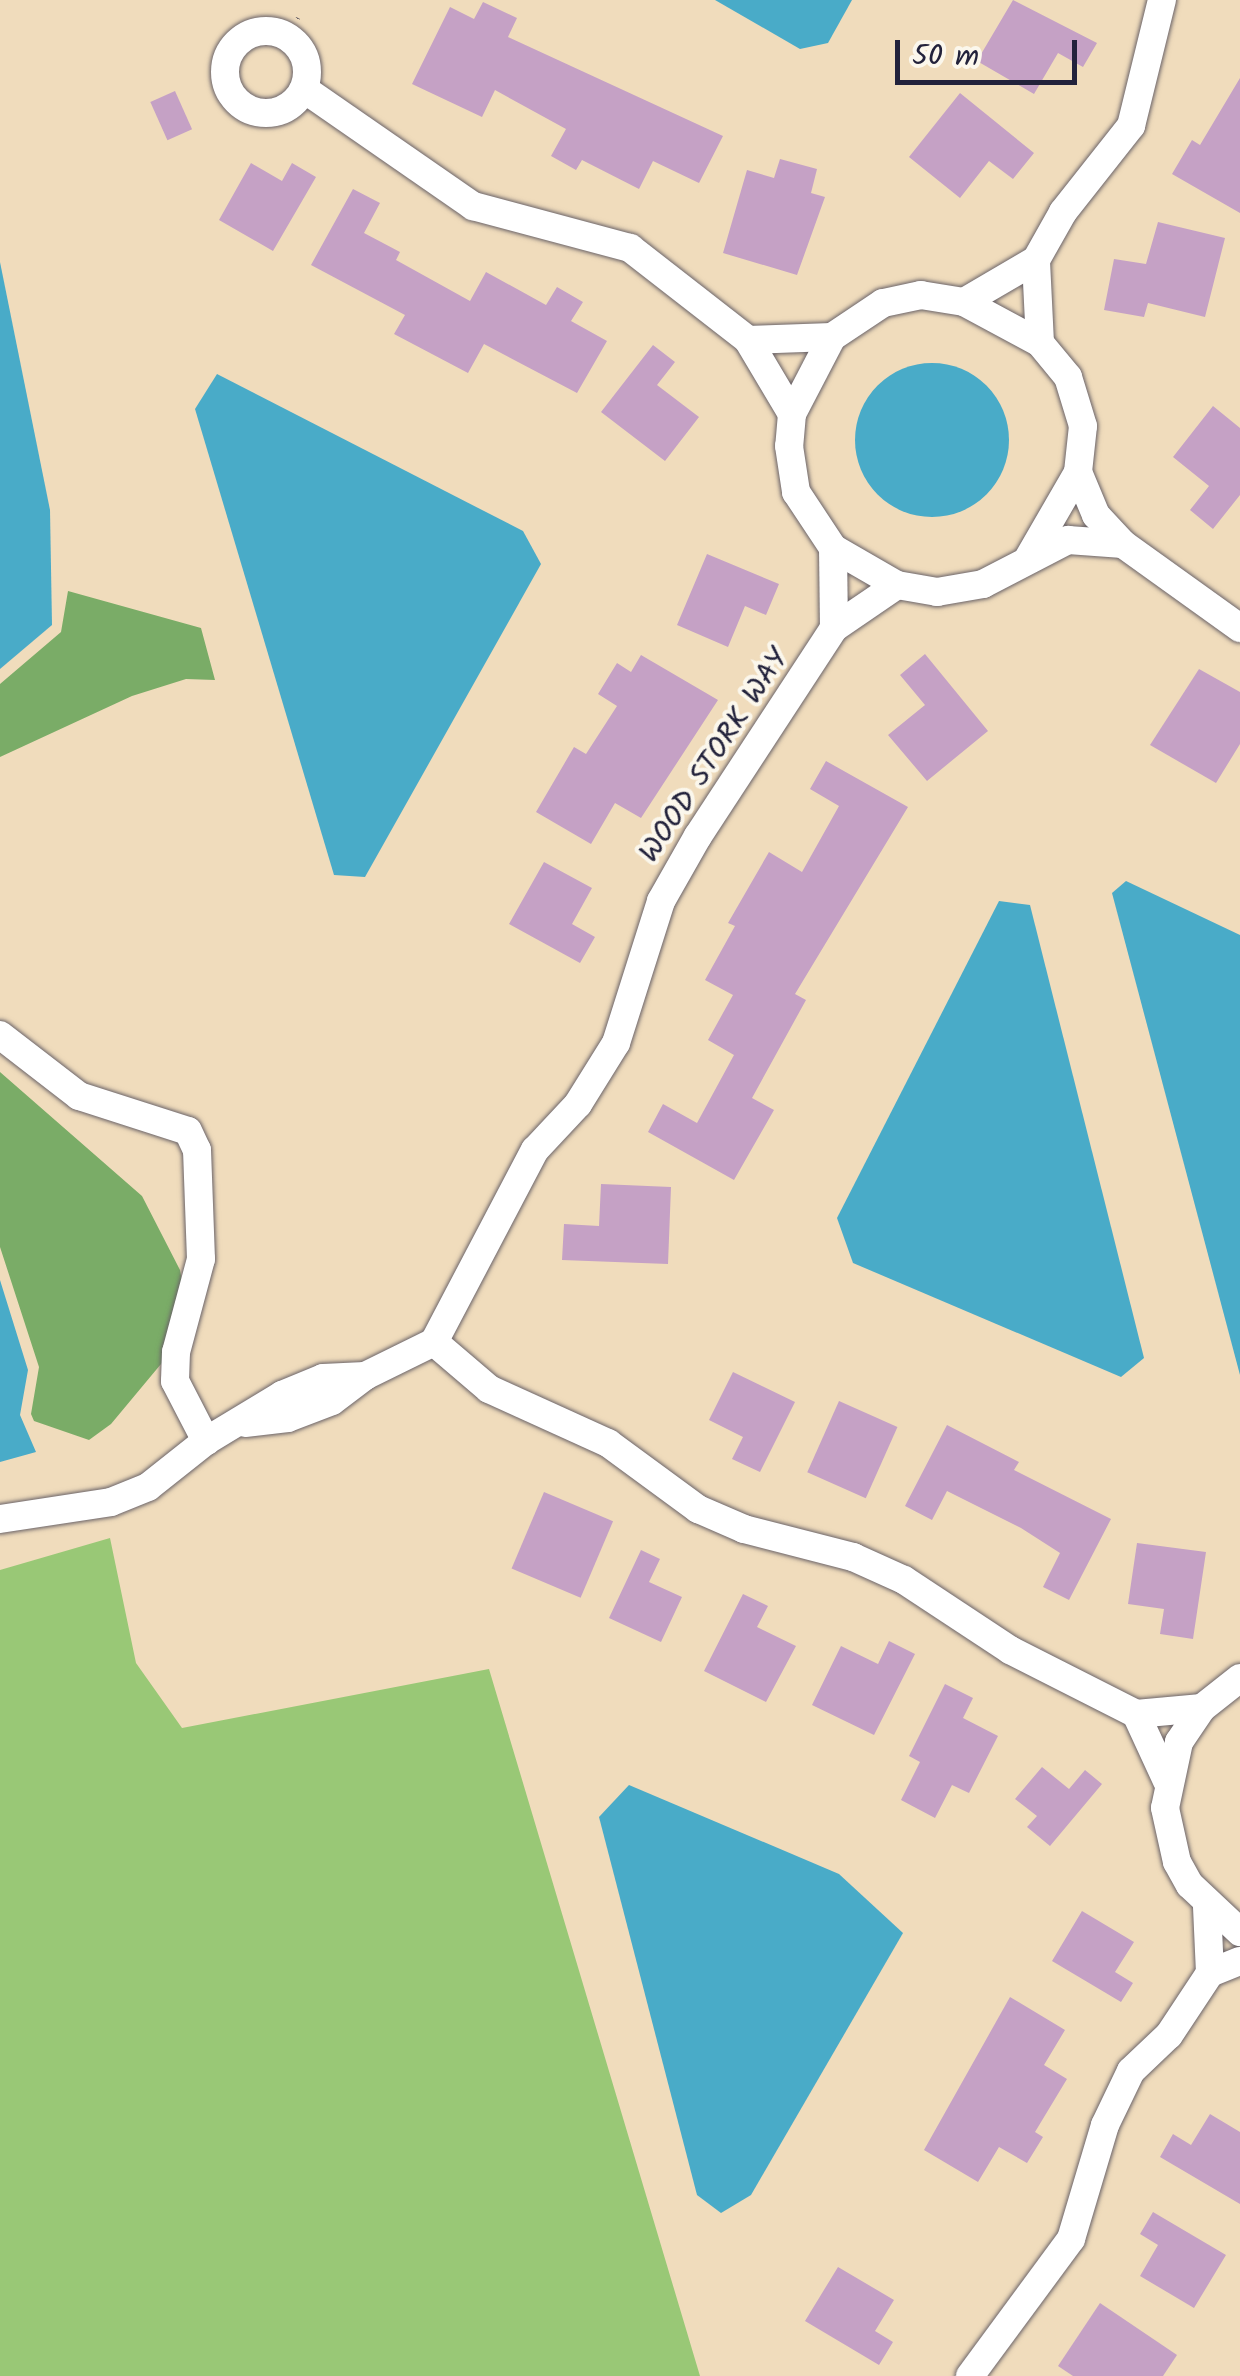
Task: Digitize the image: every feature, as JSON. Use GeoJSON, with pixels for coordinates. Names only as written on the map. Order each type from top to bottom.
{"type":"FeatureCollection","features":[{"type":"Feature","properties":{"kind":"street"},"geometry":{"type":"LineString","coordinates":[[1040,344],[1036,260],[1062,212],[1131,126],[1162,0]]}},
{"type":"Feature","properties":{"kind":"street"},"geometry":{"type":"LineString","coordinates":[[294,28],[306,60],[304,88],[285,108],[257,112],[227,86],[225,68],[239,41],[261,31],[294,28]]}},
{"type":"Feature","properties":{"kind":"street"},"geometry":{"type":"LineString","coordinates":[[304,88],[473,206],[630,248],[748,340],[792,414],[796,492],[817,533],[833,548],[896,584],[938,592],[983,584],[1068,540],[1122,544]]}},
{"type":"Feature","properties":{"kind":"street"},"geometry":{"type":"LineString","coordinates":[[964,302],[1036,260]]}},
{"type":"Feature","properties":{"kind":"street"},"geometry":{"type":"LineString","coordinates":[[792,414],[832,337],[883,303],[921,295],[964,302],[1040,344],[1068,377],[1082,426],[1078,472],[1029,557]]}},
{"type":"Feature","properties":{"kind":"street"},"geometry":{"type":"LineString","coordinates":[[748,340],[832,337]]}},
{"type":"Feature","properties":{"kind":"street"},"geometry":{"type":"LineString","coordinates":[[1078,472],[1096,515],[1122,544],[1240,628]]}},
{"type":"Feature","properties":{"kind":"street"},"geometry":{"type":"LineString","coordinates":[[833,548],[834,628]]}},
{"type":"Feature","properties":{"kind":"street","name":"WOOD STORK WAY"},"geometry":{"type":"LineString","coordinates":[[434,1342],[535,1150],[578,1104],[616,1043],[661,901],[834,628],[896,584]]}},
{"type":"Feature","properties":{"kind":"street"},"geometry":{"type":"LineString","coordinates":[[0,1034],[79,1096],[188,1131],[197,1150],[201,1260],[176,1352],[176,1381],[206,1441]]}},
{"type":"Feature","properties":{"kind":"street"},"geometry":{"type":"LineString","coordinates":[[0,1518],[112,1502],[148,1487],[206,1441],[323,1378],[365,1376],[434,1342],[488,1390],[608,1443],[698,1509],[744,1530],[853,1557],[904,1580],[1010,1650],[1136,1714],[1202,1708]]}},
{"type":"Feature","properties":{"kind":"street"},"geometry":{"type":"LineString","coordinates":[[1240,1678],[1202,1708],[1180,1742],[1167,1781],[1168,1836],[1177,1862],[1207,1907],[1240,1932]]}},
{"type":"Feature","properties":{"kind":"street"},"geometry":{"type":"LineString","coordinates":[[1136,1714],[1167,1781]]}},
{"type":"Feature","properties":{"kind":"street"},"geometry":{"type":"LineString","coordinates":[[1207,1907],[1210,1973]]}},
{"type":"Feature","properties":{"kind":"street"},"geometry":{"type":"LineString","coordinates":[[970,2376],[1071,2239],[1105,2125],[1130,2072],[1168,2036],[1210,1973],[1240,1961]]}},
{"type":"Feature","properties":{"kind":"green space"},"geometry":{"type":"Polygon","coordinates":[[[68,591],[201,628],[215,680],[186,679],[132,696],[0,757],[0,684],[61,632],[68,591]]]}},
{"type":"Feature","properties":{"kind":"green space"},"geometry":{"type":"Polygon","coordinates":[[[0,1072],[142,1196],[180,1270],[191,1328],[111,1424],[89,1440],[34,1421],[31,1414],[39,1367],[0,1247],[0,1072]]]}},
{"type":"Feature","properties":{"kind":"green space"},"geometry":{"type":"Polygon","coordinates":[[[110,1538],[136,1663],[182,1728],[489,1669],[700,2376],[0,2376],[0,1570],[110,1538]]]}},
{"type":"Feature","properties":{"kind":"water"},"geometry":{"type":"Polygon","coordinates":[[[715,0],[852,0],[828,43],[800,49],[715,0]]]}},
{"type":"Feature","properties":{"kind":"water"},"geometry":{"type":"Polygon","coordinates":[[[0,262],[50,510],[52,625],[0,669],[0,262]]]}},
{"type":"Feature","properties":{"kind":"water"},"geometry":{"type":"Polygon","coordinates":[[[932,363],[961,369],[986,386],[1003,411],[1009,440],[1003,469],[986,494],[961,511],[932,517],[903,511],[878,494],[861,469],[855,440],[861,411],[878,386],[903,369],[932,363]]]}},
{"type":"Feature","properties":{"kind":"water"},"geometry":{"type":"Polygon","coordinates":[[[217,374],[523,531],[541,564],[365,877],[334,875],[195,409],[217,374]]]}},
{"type":"Feature","properties":{"kind":"water"},"geometry":{"type":"Polygon","coordinates":[[[1126,881],[1240,935],[1240,1375],[1112,893],[1126,881]]]}},
{"type":"Feature","properties":{"kind":"water"},"geometry":{"type":"Polygon","coordinates":[[[999,901],[1030,905],[1144,1358],[1121,1377],[853,1263],[837,1218],[999,901]]]}},
{"type":"Feature","properties":{"kind":"water"},"geometry":{"type":"Polygon","coordinates":[[[0,1280],[28,1370],[20,1415],[36,1452],[0,1462],[0,1280]]]}},
{"type":"Feature","properties":{"kind":"water"},"geometry":{"type":"Polygon","coordinates":[[[629,1785],[839,1874],[903,1933],[751,2195],[721,2213],[697,2195],[599,1817],[629,1785]]]}},
{"type":"Feature","properties":{"kind":"building"},"geometry":{"type":"Polygon","coordinates":[[[1013,0],[1097,43],[1083,67],[1058,53],[1034,94],[977,61],[1013,0]]]}},
{"type":"Feature","properties":{"kind":"building"},"geometry":{"type":"Polygon","coordinates":[[[483,2],[517,18],[508,37],[723,136],[699,183],[653,161],[639,189],[582,160],[576,170],[551,156],[566,129],[495,90],[482,117],[412,84],[450,7],[474,19],[483,2]]]}},
{"type":"Feature","properties":{"kind":"building"},"geometry":{"type":"Polygon","coordinates":[[[1240,78],[1240,213],[1172,174],[1192,140],[1200,145],[1240,78]]]}},
{"type":"Feature","properties":{"kind":"building"},"geometry":{"type":"Polygon","coordinates":[[[175,91],[192,129],[167,140],[150,102],[175,91]]]}},
{"type":"Feature","properties":{"kind":"building"},"geometry":{"type":"Polygon","coordinates":[[[960,93],[1034,153],[1013,179],[989,161],[960,198],[909,157],[960,93]]]}},
{"type":"Feature","properties":{"kind":"building"},"geometry":{"type":"Polygon","coordinates":[[[780,159],[817,169],[811,193],[825,197],[797,275],[723,253],[747,170],[774,178],[780,159]]]}},
{"type":"Feature","properties":{"kind":"building"},"geometry":{"type":"Polygon","coordinates":[[[251,163],[282,181],[292,163],[316,177],[273,251],[219,220],[251,163]]]}},
{"type":"Feature","properties":{"kind":"building"},"geometry":{"type":"Polygon","coordinates":[[[353,189],[380,203],[364,233],[400,252],[396,260],[470,301],[486,272],[546,305],[557,287],[583,302],[571,321],[607,341],[577,393],[484,344],[468,373],[394,334],[405,315],[311,265],[353,189]]]}},
{"type":"Feature","properties":{"kind":"building"},"geometry":{"type":"Polygon","coordinates":[[[1158,222],[1225,238],[1205,317],[1148,303],[1144,317],[1104,310],[1114,259],[1146,264],[1158,222]]]}},
{"type":"Feature","properties":{"kind":"building"},"geometry":{"type":"Polygon","coordinates":[[[653,345],[675,362],[657,385],[699,417],[665,461],[601,412],[653,345]]]}},
{"type":"Feature","properties":{"kind":"building"},"geometry":{"type":"Polygon","coordinates":[[[1213,406],[1240,428],[1240,495],[1213,529],[1190,510],[1209,486],[1173,457],[1213,406]]]}},
{"type":"Feature","properties":{"kind":"building"},"geometry":{"type":"Polygon","coordinates":[[[707,554],[779,584],[766,615],[745,606],[728,647],[677,625],[707,554]]]}},
{"type":"Feature","properties":{"kind":"building"},"geometry":{"type":"Polygon","coordinates":[[[925,654],[988,731],[927,781],[888,735],[925,705],[900,675],[925,654]]]}},
{"type":"Feature","properties":{"kind":"building"},"geometry":{"type":"Polygon","coordinates":[[[641,655],[718,700],[641,818],[615,803],[591,844],[536,812],[574,747],[586,754],[617,706],[598,694],[617,663],[631,672],[641,655]]]}},
{"type":"Feature","properties":{"kind":"building"},"geometry":{"type":"Polygon","coordinates":[[[1199,669],[1240,692],[1240,744],[1216,783],[1150,745],[1199,669]]]}},
{"type":"Feature","properties":{"kind":"building"},"geometry":{"type":"Polygon","coordinates":[[[826,761],[908,807],[795,994],[806,1000],[752,1098],[774,1110],[734,1180],[648,1132],[663,1104],[697,1123],[734,1055],[708,1040],[733,995],[705,980],[735,926],[728,923],[769,852],[802,872],[839,806],[810,789],[826,761]]]}},
{"type":"Feature","properties":{"kind":"building"},"geometry":{"type":"Polygon","coordinates":[[[544,862],[592,888],[572,924],[595,937],[580,963],[509,924],[544,862]]]}},
{"type":"Feature","properties":{"kind":"building"},"geometry":{"type":"Polygon","coordinates":[[[601,1184],[671,1187],[668,1264],[562,1260],[564,1224],[599,1226],[601,1184]]]}},
{"type":"Feature","properties":{"kind":"building"},"geometry":{"type":"Polygon","coordinates":[[[733,1372],[795,1402],[760,1472],[732,1459],[743,1437],[709,1420],[733,1372]]]}},
{"type":"Feature","properties":{"kind":"building"},"geometry":{"type":"Polygon","coordinates":[[[839,1401],[897,1427],[866,1498],[807,1472],[839,1401]]]}},
{"type":"Feature","properties":{"kind":"building"},"geometry":{"type":"Polygon","coordinates":[[[947,1425],[1019,1462],[1014,1470],[1111,1519],[1069,1600],[1043,1587],[1060,1553],[1021,1528],[947,1491],[932,1520],[905,1506],[947,1425]]]}},
{"type":"Feature","properties":{"kind":"building"},"geometry":{"type":"Polygon","coordinates":[[[544,1492],[613,1521],[581,1598],[512,1568],[544,1492]]]}},
{"type":"Feature","properties":{"kind":"building"},"geometry":{"type":"Polygon","coordinates":[[[1137,1543],[1206,1552],[1193,1639],[1160,1634],[1164,1609],[1128,1604],[1137,1543]]]}},
{"type":"Feature","properties":{"kind":"building"},"geometry":{"type":"Polygon","coordinates":[[[641,1550],[660,1559],[649,1582],[682,1597],[661,1642],[609,1618],[641,1550]]]}},
{"type":"Feature","properties":{"kind":"building"},"geometry":{"type":"Polygon","coordinates":[[[743,1594],[768,1606],[757,1627],[796,1646],[766,1702],[704,1671],[743,1594]]]}},
{"type":"Feature","properties":{"kind":"building"},"geometry":{"type":"Polygon","coordinates":[[[889,1641],[915,1654],[874,1735],[812,1705],[841,1646],[878,1664],[889,1641]]]}},
{"type":"Feature","properties":{"kind":"building"},"geometry":{"type":"Polygon","coordinates":[[[945,1684],[973,1698],[963,1718],[998,1736],[969,1793],[952,1785],[935,1818],[901,1800],[920,1762],[909,1756],[945,1684]]]}},
{"type":"Feature","properties":{"kind":"building"},"geometry":{"type":"Polygon","coordinates":[[[1042,1767],[1069,1789],[1085,1770],[1102,1784],[1050,1846],[1027,1827],[1037,1816],[1015,1799],[1042,1767]]]}},
{"type":"Feature","properties":{"kind":"building"},"geometry":{"type":"Polygon","coordinates":[[[1082,1911],[1134,1942],[1115,1972],[1133,1983],[1121,2002],[1052,1961],[1082,1911]]]}},
{"type":"Feature","properties":{"kind":"building"},"geometry":{"type":"Polygon","coordinates":[[[1010,1997],[1065,2030],[1044,2065],[1067,2079],[1035,2132],[1043,2137],[1027,2163],[999,2147],[978,2182],[924,2150],[1010,1997]]]}},
{"type":"Feature","properties":{"kind":"building"},"geometry":{"type":"Polygon","coordinates":[[[1210,2114],[1240,2132],[1240,2204],[1160,2157],[1173,2134],[1191,2145],[1210,2114]]]}},
{"type":"Feature","properties":{"kind":"building"},"geometry":{"type":"Polygon","coordinates":[[[1153,2212],[1226,2255],[1194,2308],[1140,2276],[1158,2245],[1140,2234],[1153,2212]]]}},
{"type":"Feature","properties":{"kind":"building"},"geometry":{"type":"Polygon","coordinates":[[[838,2267],[894,2300],[875,2331],[893,2342],[879,2365],[805,2321],[838,2267]]]}},
{"type":"Feature","properties":{"kind":"building"},"geometry":{"type":"Polygon","coordinates":[[[1100,2303],[1177,2355],[1163,2376],[1073,2376],[1058,2366],[1100,2303]]]}}]}
